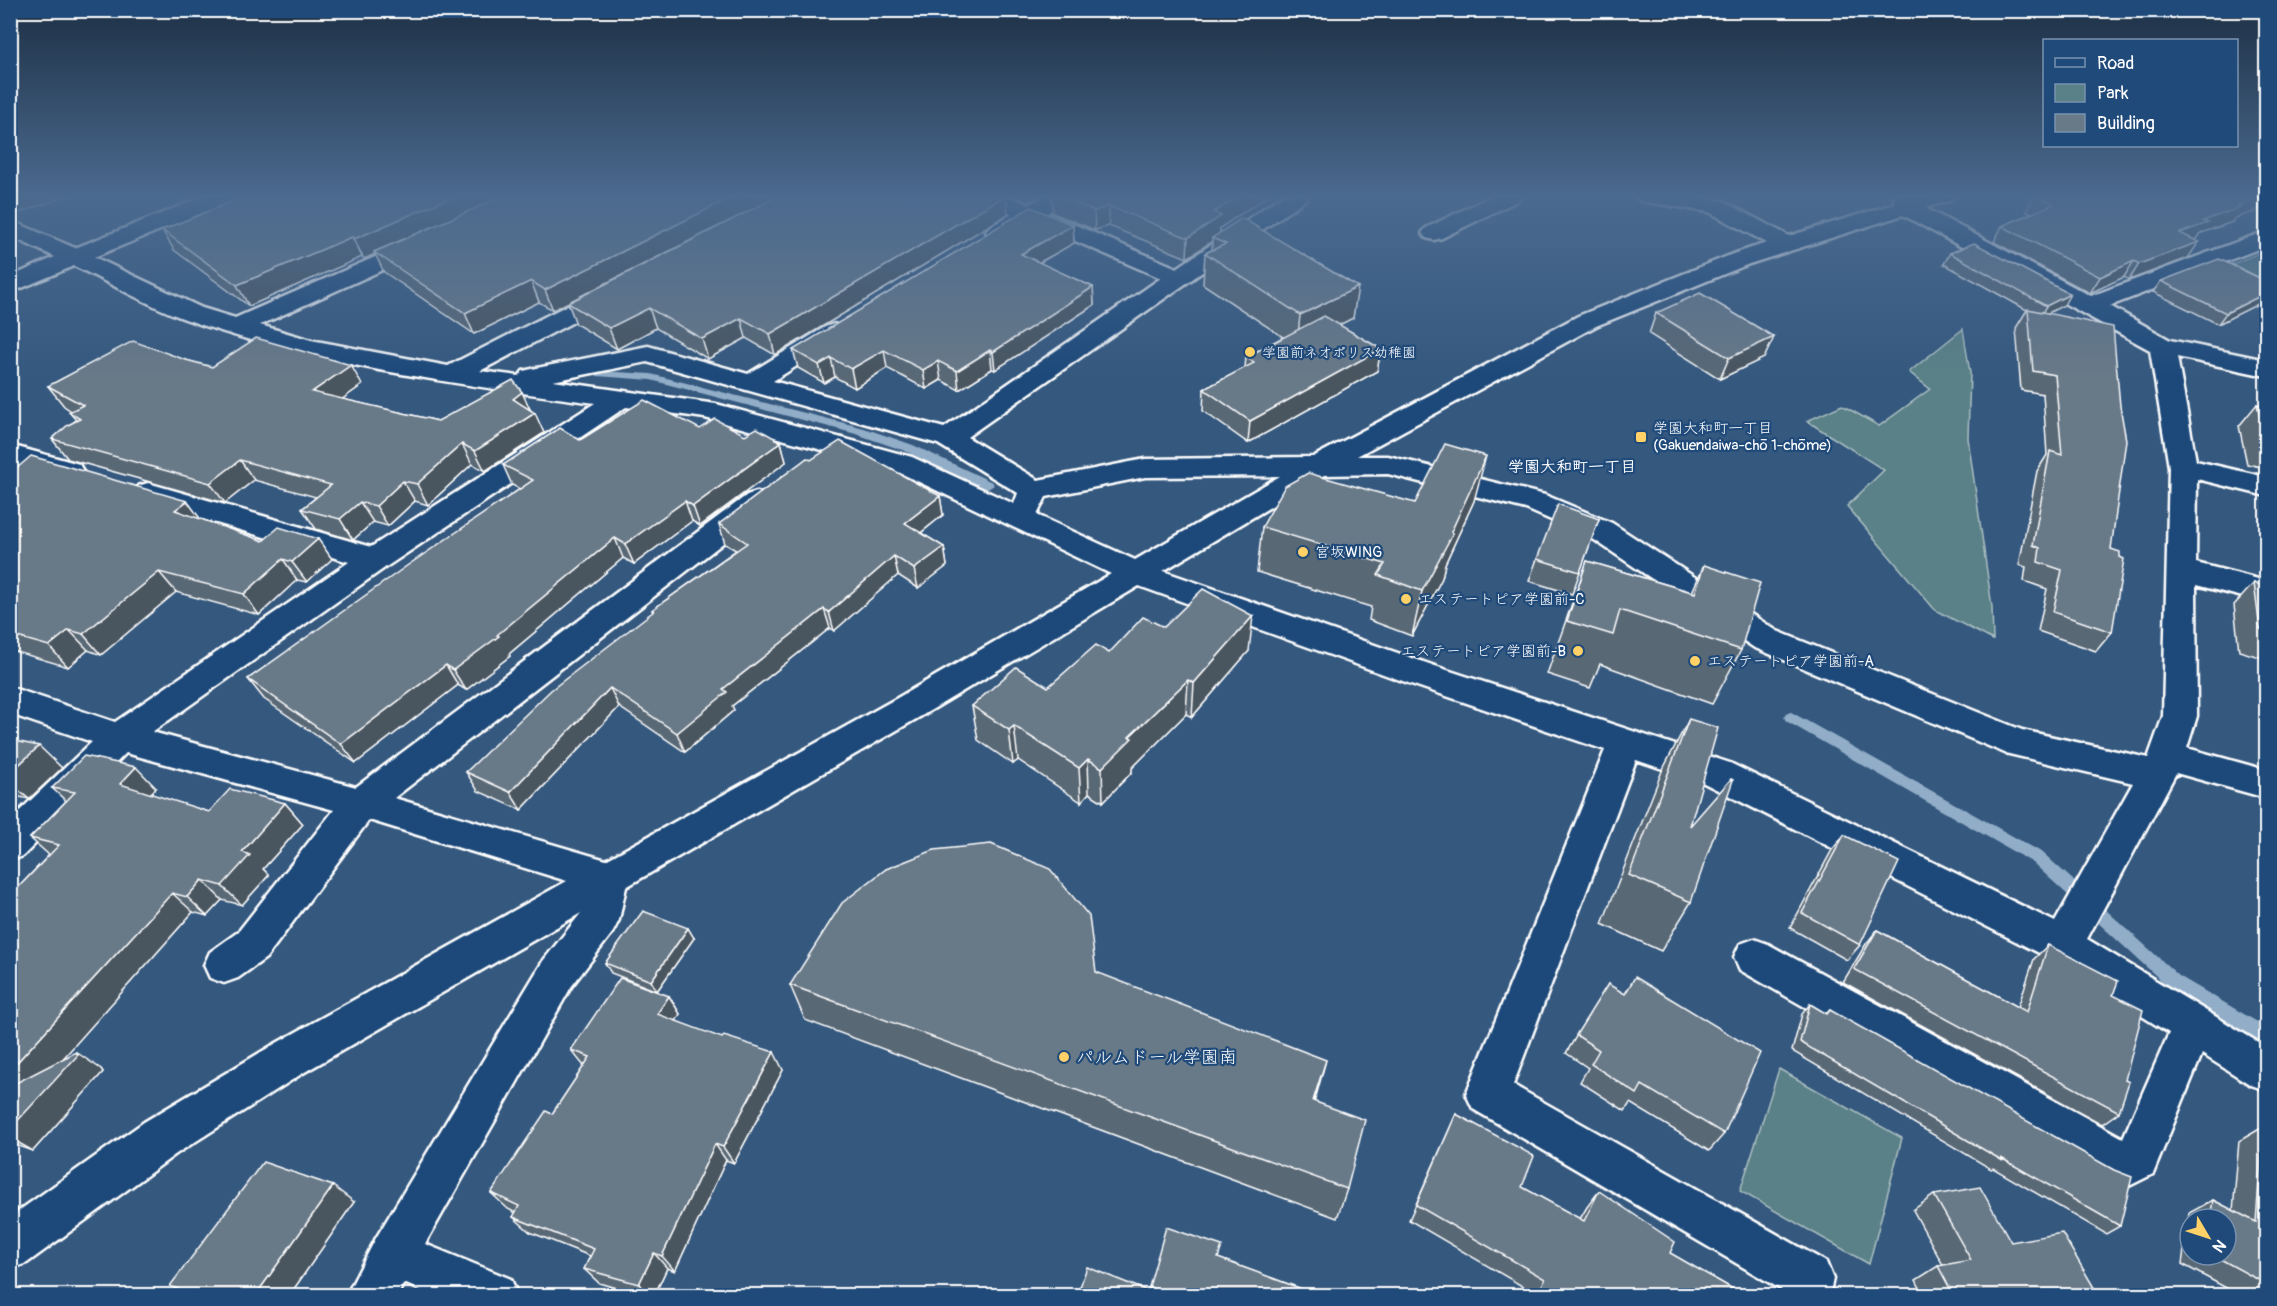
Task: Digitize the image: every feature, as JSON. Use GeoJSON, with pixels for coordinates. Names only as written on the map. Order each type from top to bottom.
{"type":"FeatureCollection","features":[{"type":"Feature","properties":{"kind":"street"},"geometry":{"type":"LineString","coordinates":[[235,327],[394,256]]}},
{"type":"Feature","properties":{"kind":"street"},"geometry":{"type":"LineString","coordinates":[[1129,256],[1178,277]]}},
{"type":"Feature","properties":{"kind":"street"},"geometry":{"type":"LineString","coordinates":[[948,438],[1209,256]]}},
{"type":"Feature","properties":{"kind":"street"},"geometry":{"type":"LineString","coordinates":[[10,1246],[160,1138],[288,1059],[1138,574],[1316,467],[1587,321],[1751,256]]}},
{"type":"Feature","properties":{"kind":"street"},"geometry":{"type":"LineString","coordinates":[[2003,256],[2162,346],[2266,368]]}},
{"type":"Feature","properties":{"kind":"street"},"geometry":{"type":"LineString","coordinates":[[2090,305],[2219,256]]}},
{"type":"Feature","properties":{"kind":"street"},"geometry":{"type":"LineString","coordinates":[[10,286],[74,257],[193,314],[308,347],[452,375],[706,410],[902,463],[1138,574],[1625,744],[1717,773],[2063,945],[2266,1070]]}},
{"type":"Feature","properties":{"kind":"street"},"geometry":{"type":"LineString","coordinates":[[452,375],[631,282]]}},
{"type":"Feature","properties":{"kind":"street"},"geometry":{"type":"LineString","coordinates":[[751,383],[850,322]]}},
{"type":"Feature","properties":{"kind":"street"},"geometry":{"type":"LineString","coordinates":[[2063,945],[2161,765],[2180,716],[2183,467],[2162,346]]}},
{"type":"Feature","properties":{"kind":"street"},"geometry":{"type":"LineString","coordinates":[[504,382],[648,354],[948,438],[1034,490],[1145,468],[1388,465],[1535,502],[1601,530],[1765,639],[2017,743],[2266,784]]}},
{"type":"Feature","properties":{"kind":"street"},"geometry":{"type":"LineString","coordinates":[[10,845],[119,736],[375,558],[621,398]]}},
{"type":"Feature","properties":{"kind":"street"},"geometry":{"type":"LineString","coordinates":[[224,965],[252,945],[361,803],[832,444]]}},
{"type":"Feature","properties":{"kind":"street"},"geometry":{"type":"LineString","coordinates":[[10,454],[90,477]]}},
{"type":"Feature","properties":{"kind":"street"},"geometry":{"type":"LineString","coordinates":[[2183,467],[2266,486]]}},
{"type":"Feature","properties":{"kind":"street"},"geometry":{"type":"LineString","coordinates":[[124,487],[375,558]]}},
{"type":"Feature","properties":{"kind":"street"},"geometry":{"type":"LineString","coordinates":[[1022,518],[1034,490]]}},
{"type":"Feature","properties":{"kind":"street"},"geometry":{"type":"LineString","coordinates":[[2180,570],[2266,592]]}},
{"type":"Feature","properties":{"kind":"street"},"geometry":{"type":"LineString","coordinates":[[10,700],[119,736],[361,803],[609,877]]}},
{"type":"Feature","properties":{"kind":"street"},"geometry":{"type":"LineString","coordinates":[[1625,744],[1488,1094],[1809,1279],[1805,1296]]}},
{"type":"Feature","properties":{"kind":"street"},"geometry":{"type":"LineString","coordinates":[[370,1296],[557,974],[599,920],[609,877]]}},
{"type":"Feature","properties":{"kind":"street"},"geometry":{"type":"LineString","coordinates":[[1754,957],[2108,1155],[2129,1163],[2137,1158],[2193,1025]]}},
{"type":"Feature","properties":{"kind":"street"},"geometry":{"type":"LineString","coordinates":[[393,1255],[494,1296]]}},
{"type":"Feature","properties":{"kind":"green space"},"geometry":{"type":"Polygon","coordinates":[[[2252,256],[2266,256],[2266,281],[2232,264],[2252,256]]]}},
{"type":"Feature","properties":{"kind":"green space"},"geometry":{"type":"Polygon","coordinates":[[[1963,329],[1970,373],[1968,438],[1992,607],[1993,640],[1935,610],[1847,506],[1884,470],[1807,421],[1842,405],[1879,426],[1930,389],[1909,372],[1963,329]]]}},
{"type":"Feature","properties":{"kind":"green space"},"geometry":{"type":"Polygon","coordinates":[[[1779,1069],[1902,1138],[1869,1264],[1740,1191],[1779,1069]]]}},
{"type":"Feature","properties":{"kind":"building"},"geometry":{"type":"Polygon","coordinates":[[[197,256],[307,256],[237,285],[197,256]]]}},
{"type":"Feature","properties":{"kind":"building"},"geometry":{"type":"Polygon","coordinates":[[[380,256],[613,256],[545,290],[531,281],[465,313],[380,256]]]}},
{"type":"Feature","properties":{"kind":"building"},"geometry":{"type":"Polygon","coordinates":[[[661,256],[903,256],[770,334],[741,318],[702,339],[649,308],[609,328],[568,303],[661,256]]]}},
{"type":"Feature","properties":{"kind":"building"},"geometry":{"type":"Polygon","coordinates":[[[950,256],[1025,256],[1093,287],[993,352],[990,350],[957,371],[938,361],[923,370],[884,350],[851,369],[831,358],[819,365],[793,350],[950,256]]]}},
{"type":"Feature","properties":{"kind":"building"},"geometry":{"type":"Polygon","coordinates":[[[1210,256],[1306,256],[1358,287],[1300,315],[1210,256]]]}},
{"type":"Feature","properties":{"kind":"building"},"geometry":{"type":"Polygon","coordinates":[[[1955,256],[1998,256],[2070,294],[2046,306],[1955,256]]]}},
{"type":"Feature","properties":{"kind":"building"},"geometry":{"type":"Polygon","coordinates":[[[2060,256],[2161,256],[2139,264],[2134,261],[2100,277],[2060,256]]]}},
{"type":"Feature","properties":{"kind":"building"},"geometry":{"type":"Polygon","coordinates":[[[2219,259],[2266,281],[2266,293],[2226,313],[2161,281],[2219,259]]]}},
{"type":"Feature","properties":{"kind":"building"},"geometry":{"type":"Polygon","coordinates":[[[1700,293],[1774,337],[1729,358],[1656,313],[1700,293]]]}},
{"type":"Feature","properties":{"kind":"building"},"geometry":{"type":"Polygon","coordinates":[[[2028,309],[2113,327],[2120,406],[2126,440],[2111,549],[2120,552],[2120,557],[2124,559],[2112,632],[2053,612],[2062,570],[2038,562],[2040,548],[2033,545],[2050,451],[2062,455],[2055,375],[2033,371],[2028,309]]]}},
{"type":"Feature","properties":{"kind":"building"},"geometry":{"type":"Polygon","coordinates":[[[1324,316],[1381,349],[1250,421],[1204,389],[1254,363],[1246,357],[1324,316]]]}},
{"type":"Feature","properties":{"kind":"building"},"geometry":{"type":"Polygon","coordinates":[[[256,338],[351,365],[312,392],[438,421],[513,380],[522,392],[513,399],[535,413],[475,451],[462,444],[417,484],[403,481],[376,506],[360,502],[340,519],[302,509],[331,485],[240,460],[210,483],[52,439],[68,425],[80,419],[69,412],[83,405],[48,386],[133,341],[212,367],[256,338]]]}},
{"type":"Feature","properties":{"kind":"building"},"geometry":{"type":"Polygon","coordinates":[[[644,400],[700,429],[715,419],[745,435],[757,428],[781,442],[693,506],[685,501],[625,544],[615,538],[497,635],[499,636],[453,670],[446,665],[341,744],[248,679],[408,565],[533,480],[503,465],[560,428],[580,440],[644,400]]]}},
{"type":"Feature","properties":{"kind":"building"},"geometry":{"type":"Polygon","coordinates":[[[2257,404],[2266,407],[2266,442],[2265,442],[2257,404]]]}},
{"type":"Feature","properties":{"kind":"building"},"geometry":{"type":"Polygon","coordinates":[[[840,441],[940,496],[905,523],[944,547],[914,569],[894,556],[829,612],[824,609],[723,689],[727,692],[677,733],[610,688],[510,792],[466,772],[551,690],[654,611],[652,610],[747,543],[719,524],[807,458],[811,460],[840,441]]]}},
{"type":"Feature","properties":{"kind":"building"},"geometry":{"type":"Polygon","coordinates":[[[1445,444],[1486,456],[1451,532],[1453,533],[1422,591],[1378,575],[1385,564],[1262,527],[1285,486],[1308,473],[1415,503],[1445,444]]]}},
{"type":"Feature","properties":{"kind":"building"},"geometry":{"type":"Polygon","coordinates":[[[31,456],[187,501],[175,510],[263,541],[279,527],[318,539],[292,562],[283,559],[244,594],[159,572],[83,634],[69,630],[49,646],[10,635],[10,474],[31,456]]]}},
{"type":"Feature","properties":{"kind":"building"},"geometry":{"type":"Polygon","coordinates":[[[1558,504],[1599,519],[1580,572],[1537,559],[1558,504]]]}},
{"type":"Feature","properties":{"kind":"building"},"geometry":{"type":"Polygon","coordinates":[[[1587,561],[1695,593],[1704,565],[1760,583],[1741,650],[1620,610],[1613,635],[1567,621],[1587,561]]]}},
{"type":"Feature","properties":{"kind":"building"},"geometry":{"type":"Polygon","coordinates":[[[2254,583],[2266,587],[2266,631],[2260,629],[2254,583]]]}},
{"type":"Feature","properties":{"kind":"building"},"geometry":{"type":"Polygon","coordinates":[[[1203,589],[1253,616],[1194,683],[1188,680],[1129,737],[1132,738],[1102,768],[1088,759],[1079,768],[1014,726],[1009,730],[972,706],[1016,667],[1048,687],[1096,645],[1109,653],[1143,617],[1164,627],[1203,589]]]}},
{"type":"Feature","properties":{"kind":"building"},"geometry":{"type":"Polygon","coordinates":[[[1689,719],[1718,728],[1690,826],[1731,779],[1733,780],[1691,902],[1629,875],[1689,719]]]}},
{"type":"Feature","properties":{"kind":"building"},"geometry":{"type":"Polygon","coordinates":[[[10,740],[39,746],[10,773],[10,740]]]}},
{"type":"Feature","properties":{"kind":"building"},"geometry":{"type":"Polygon","coordinates":[[[84,756],[136,767],[120,784],[209,812],[230,789],[285,803],[242,852],[250,855],[222,886],[202,880],[187,897],[172,893],[10,1070],[10,896],[59,845],[30,838],[75,792],[52,788],[84,756]]]}},
{"type":"Feature","properties":{"kind":"building"},"geometry":{"type":"Polygon","coordinates":[[[1844,835],[1899,862],[1860,945],[1802,913],[1844,835]]]}},
{"type":"Feature","properties":{"kind":"building","name":"パルムドール学園南"},"geometry":{"type":"Polygon","coordinates":[[[991,844],[1050,869],[1089,916],[1096,972],[1326,1060],[1313,1101],[1365,1120],[1347,1189],[790,985],[842,903],[886,869],[934,850],[991,844]]]}},
{"type":"Feature","properties":{"kind":"building"},"geometry":{"type":"Polygon","coordinates":[[[643,911],[688,928],[651,981],[605,963],[643,911]]]}},
{"type":"Feature","properties":{"kind":"building"},"geometry":{"type":"Polygon","coordinates":[[[1877,930],[2027,1012],[2048,945],[2118,981],[2113,995],[2143,1010],[2125,1080],[2129,1082],[2119,1112],[1854,969],[1877,930]]]}},
{"type":"Feature","properties":{"kind":"building"},"geometry":{"type":"Polygon","coordinates":[[[1635,977],[1760,1053],[1724,1134],[1642,1085],[1637,1094],[1591,1064],[1599,1050],[1576,1035],[1608,984],[1625,994],[1635,977]]]}},
{"type":"Feature","properties":{"kind":"building"},"geometry":{"type":"Polygon","coordinates":[[[620,978],[669,996],[657,1014],[722,1038],[724,1036],[774,1052],[723,1147],[715,1144],[662,1256],[654,1253],[639,1284],[584,1269],[594,1249],[513,1217],[519,1206],[491,1193],[546,1111],[552,1114],[590,1057],[571,1050],[620,978]]]}},
{"type":"Feature","properties":{"kind":"building"},"geometry":{"type":"Polygon","coordinates":[[[1810,1004],[1827,1014],[1830,1010],[2114,1170],[2132,1177],[2120,1226],[2001,1158],[2003,1161],[1800,1042],[1810,1004]]]}},
{"type":"Feature","properties":{"kind":"building"},"geometry":{"type":"Polygon","coordinates":[[[76,1052],[78,1055],[10,1129],[10,1086],[76,1052]]]}},
{"type":"Feature","properties":{"kind":"building"},"geometry":{"type":"Polygon","coordinates":[[[1456,1114],[1534,1156],[1522,1187],[1584,1221],[1599,1191],[1675,1242],[1670,1253],[1745,1296],[1537,1296],[1545,1279],[1416,1205],[1456,1114]]]}},
{"type":"Feature","properties":{"kind":"building"},"geometry":{"type":"Polygon","coordinates":[[[2263,1127],[2266,1129],[2266,1284],[2235,1267],[2238,1267],[2238,1213],[2256,1222],[2263,1127]]]}},
{"type":"Feature","properties":{"kind":"building"},"geometry":{"type":"Polygon","coordinates":[[[263,1162],[333,1186],[255,1296],[195,1296],[170,1286],[263,1162]]]}},
{"type":"Feature","properties":{"kind":"building"},"geometry":{"type":"Polygon","coordinates":[[[1980,1187],[2011,1242],[2062,1233],[2096,1291],[2071,1296],[1954,1296],[1938,1266],[1971,1260],[1934,1195],[1980,1187]]]}},
{"type":"Feature","properties":{"kind":"building"},"geometry":{"type":"Polygon","coordinates":[[[2213,1200],[2227,1207],[2212,1207],[2213,1200]]]}},
{"type":"Feature","properties":{"kind":"building"},"geometry":{"type":"Polygon","coordinates":[[[1166,1227],[1222,1246],[1218,1258],[1321,1296],[1174,1296],[1149,1287],[1166,1227]]]}},
{"type":"Feature","properties":{"kind":"building"},"geometry":{"type":"Polygon","coordinates":[[[1087,1267],[1160,1296],[1077,1296],[1087,1267]]]}},
{"type":"Feature","properties":{"kind":"waterway"},"geometry":{"type":"LineString","coordinates":[[601,374],[651,377],[860,431],[909,448],[988,485]]}},
{"type":"Feature","properties":{"kind":"waterway"},"geometry":{"type":"LineString","coordinates":[[1791,717],[2038,858],[2173,981],[2266,1036]]}},
{"type":"Feature","properties":{"kind":"place","name":"学園前ネオポリス幼稚園"},"geometry":{"type":"Point","coordinates":[1250,352]}},
{"type":"Feature","properties":{"kind":"place","name":"学園大和町一丁目 (Gakuendaiwa-chō 1-chōme)"},"geometry":{"type":"Point","coordinates":[1641,437]}},
{"type":"Feature","properties":{"kind":"place","name":"宮坂WING"},"geometry":{"type":"Point","coordinates":[1303,552]}},
{"type":"Feature","properties":{"kind":"place","name":"エステートピア学園前-C"},"geometry":{"type":"Point","coordinates":[1406,599]}},
{"type":"Feature","properties":{"kind":"place","name":"エステートピア学園前-B"},"geometry":{"type":"Point","coordinates":[1578,651]}},
{"type":"Feature","properties":{"kind":"place","name":"エステートピア学園前-A"},"geometry":{"type":"Point","coordinates":[1695,661]}},
{"type":"Feature","properties":{"kind":"place","name":"パルムドール学園南"},"geometry":{"type":"Point","coordinates":[1064,1057]}},
{"type":"Feature","properties":{"kind":"district","name":"学園大和町一丁目"},"geometry":{"type":"Point","coordinates":[1572,466]}}]}
